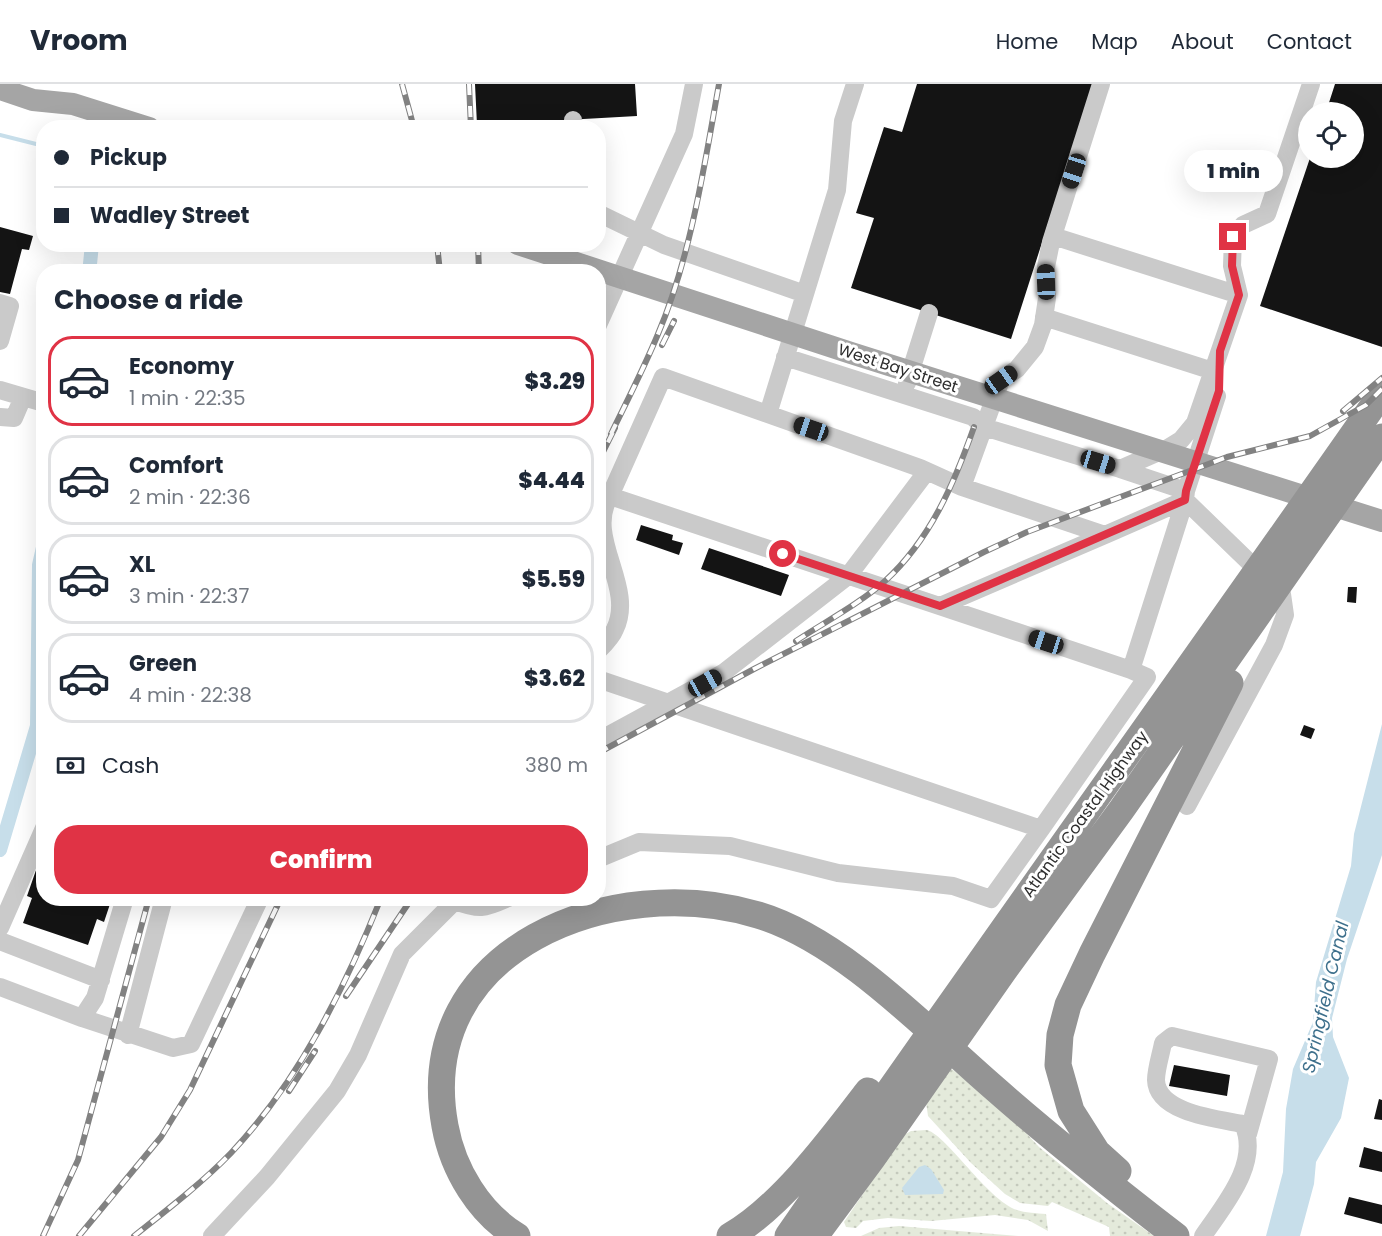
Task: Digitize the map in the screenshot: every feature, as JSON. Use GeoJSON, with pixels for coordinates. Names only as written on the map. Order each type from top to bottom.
{"type":"FeatureCollection","features":[{"type":"Feature","properties":{"kind":"highway","name":"Atlantic Coastal Highway"},"geometry":{"type":"LineString","coordinates":[[788,1236],[918,1053],[1001,930],[1098,798],[1382,393]]}},
{"type":"Feature","properties":{"kind":"highway","name":"Atlantic Coastal Highway"},"geometry":{"type":"LineString","coordinates":[[815,1236],[1116,818],[1382,437]]}},
{"type":"Feature","properties":{"kind":"highway"},"geometry":{"type":"LineString","coordinates":[[1198,1236],[1097,1152],[1071,1111],[1060,1072],[1058,1050],[1068,1005],[1212,713],[1287,572]]}},
{"type":"Feature","properties":{"kind":"highway"},"geometry":{"type":"LineString","coordinates":[[518,1236],[493,1216],[475,1197],[463,1177],[447,1136],[442,1111],[442,1074],[447,1037],[455,1017],[465,1000],[486,974],[521,945],[542,934],[604,910],[639,904],[669,903],[716,906],[759,915],[789,927],[830,949],[1025,1115],[1176,1236]]}},
{"type":"Feature","properties":{"kind":"highway"},"geometry":{"type":"LineString","coordinates":[[730,1236],[748,1226],[774,1202],[813,1159],[1001,930]]}},
{"type":"Feature","properties":{"kind":"main road"},"geometry":{"type":"LineString","coordinates":[[40,84],[73,104]]}},
{"type":"Feature","properties":{"kind":"main road"},"geometry":{"type":"LineString","coordinates":[[0,89],[33,100],[73,104],[124,120]]}},
{"type":"Feature","properties":{"kind":"main road","name":"West Bay Street"},"geometry":{"type":"LineString","coordinates":[[542,252],[579,264]]}},
{"type":"Feature","properties":{"kind":"main road","name":"West Bay Street"},"geometry":{"type":"LineString","coordinates":[[606,273],[873,361],[1382,521]]}},
{"type":"Feature","properties":{"kind":"street"},"geometry":{"type":"LineString","coordinates":[[606,306],[684,134],[694,84]]}},
{"type":"Feature","properties":{"kind":"street"},"geometry":{"type":"LineString","coordinates":[[768,414],[837,189],[843,121],[855,84]]}},
{"type":"Feature","properties":{"kind":"street"},"geometry":{"type":"LineString","coordinates":[[962,487],[1001,380],[1017,369],[1035,347],[1044,317],[1046,267],[1053,236],[1101,84]]}},
{"type":"Feature","properties":{"kind":"street"},"geometry":{"type":"LineString","coordinates":[[1120,470],[1150,458],[1180,440],[1195,423],[1239,295],[1232,266],[1233,237],[1242,225],[1267,214],[1311,84]]}},
{"type":"Feature","properties":{"kind":"street"},"geometry":{"type":"LineString","coordinates":[[606,217],[664,245],[805,294]]}},
{"type":"Feature","properties":{"kind":"street"},"geometry":{"type":"LineString","coordinates":[[1053,236],[1239,295]]}},
{"type":"Feature","properties":{"kind":"street"},"geometry":{"type":"LineString","coordinates":[[0,303],[10,306],[0,341]]}},
{"type":"Feature","properties":{"kind":"street"},"geometry":{"type":"LineString","coordinates":[[903,395],[929,313]]}},
{"type":"Feature","properties":{"kind":"street"},"geometry":{"type":"LineString","coordinates":[[1044,317],[1213,371]]}},
{"type":"Feature","properties":{"kind":"street"},"geometry":{"type":"LineString","coordinates":[[1131,670],[1219,391],[1220,351]]}},
{"type":"Feature","properties":{"kind":"street"},"geometry":{"type":"LineString","coordinates":[[785,357],[973,417],[984,428],[1120,470],[1185,496],[1282,594],[1285,615],[1274,645],[1187,806]]}},
{"type":"Feature","properties":{"kind":"street"},"geometry":{"type":"LineString","coordinates":[[606,502],[663,378],[927,471],[962,487],[1105,536]]}},
{"type":"Feature","properties":{"kind":"street"},"geometry":{"type":"LineString","coordinates":[[0,390],[36,401]]}},
{"type":"Feature","properties":{"kind":"street"},"geometry":{"type":"LineString","coordinates":[[0,417],[14,418],[23,397]]}},
{"type":"Feature","properties":{"kind":"street"},"geometry":{"type":"LineString","coordinates":[[606,737],[723,673],[848,576],[927,471]]}},
{"type":"Feature","properties":{"kind":"street"},"geometry":{"type":"LineString","coordinates":[[606,856],[639,842],[730,846],[838,873],[953,886],[991,899],[1146,677],[1131,670],[610,496]]}},
{"type":"Feature","properties":{"kind":"street"},"geometry":{"type":"LineString","coordinates":[[940,606],[1105,536],[1185,496]]}},
{"type":"Feature","properties":{"kind":"street"},"geometry":{"type":"LineString","coordinates":[[606,545],[620,605],[615,629],[606,641]]}},
{"type":"Feature","properties":{"kind":"street"},"geometry":{"type":"LineString","coordinates":[[606,682],[1041,829]]}},
{"type":"Feature","properties":{"kind":"street"},"geometry":{"type":"LineString","coordinates":[[0,928],[36,846]]}},
{"type":"Feature","properties":{"kind":"street"},"geometry":{"type":"LineString","coordinates":[[82,1018],[95,998],[123,906]]}},
{"type":"Feature","properties":{"kind":"street"},"geometry":{"type":"LineString","coordinates":[[128,1035],[162,906]]}},
{"type":"Feature","properties":{"kind":"street"},"geometry":{"type":"LineString","coordinates":[[5,989],[128,1035],[173,1048],[191,1044],[256,906]]}},
{"type":"Feature","properties":{"kind":"street"},"geometry":{"type":"LineString","coordinates":[[212,1236],[267,1177],[337,1091],[358,1055],[402,954],[459,906]]}},
{"type":"Feature","properties":{"kind":"street"},"geometry":{"type":"LineString","coordinates":[[0,941],[100,980]]}},
{"type":"Feature","properties":{"kind":"street"},"geometry":{"type":"LineString","coordinates":[[1203,1236],[1237,1188],[1248,1134],[1269,1059],[1172,1036],[1163,1043],[1156,1081],[1160,1095],[1175,1107],[1243,1124],[1248,1134]]}},
{"type":"Feature","properties":{"kind":"green space"},"geometry":{"type":"Polygon","coordinates":[[[949,1067],[1003,1108],[1039,1147],[1107,1203],[1154,1236],[1110,1236],[1109,1227],[1052,1202],[1048,1206],[1020,1203],[1005,1194],[971,1163],[928,1116],[926,1102],[949,1067]]]}},
{"type":"Feature","properties":{"kind":"green space"},"geometry":{"type":"Polygon","coordinates":[[[926,1130],[934,1133],[943,1141],[1002,1202],[1014,1209],[1046,1214],[1048,1231],[1028,1220],[995,1215],[931,1221],[888,1218],[863,1221],[856,1228],[846,1227],[844,1222],[902,1136],[911,1131],[926,1130]]]}},
{"type":"Feature","properties":{"kind":"green space"},"geometry":{"type":"Polygon","coordinates":[[[899,1226],[1018,1236],[861,1236],[879,1228],[899,1226]]]}},
{"type":"Feature","properties":{"kind":"water","name":"Springfield Canal"},"geometry":{"type":"Polygon","coordinates":[[[1382,724],[1382,855],[1347,959],[1332,1018],[1333,1037],[1349,1078],[1341,1118],[1316,1162],[1314,1184],[1300,1236],[1266,1236],[1283,1172],[1286,1109],[1293,1069],[1313,1022],[1316,982],[1351,866],[1354,834],[1382,724]]]}},
{"type":"Feature","properties":{"kind":"water"},"geometry":{"type":"Polygon","coordinates":[[[925,1165],[931,1169],[944,1190],[943,1194],[905,1195],[902,1188],[919,1167],[925,1165]]]}},
{"type":"Feature","properties":{"kind":"building"},"geometry":{"type":"Polygon","coordinates":[[[475,84],[635,84],[637,116],[566,120],[477,120],[475,84]]]}},
{"type":"Feature","properties":{"kind":"building"},"geometry":{"type":"Polygon","coordinates":[[[917,84],[1093,84],[1011,339],[851,288],[874,218],[856,213],[884,127],[902,132],[917,84]]]}},
{"type":"Feature","properties":{"kind":"building"},"geometry":{"type":"Polygon","coordinates":[[[1335,84],[1382,84],[1382,347],[1260,306],[1307,168],[1364,168],[1364,102],[1329,102],[1335,84]]]}},
{"type":"Feature","properties":{"kind":"building"},"geometry":{"type":"Polygon","coordinates":[[[0,227],[33,236],[29,250],[22,249],[10,294],[0,292],[0,227]]]}},
{"type":"Feature","properties":{"kind":"building"},"geometry":{"type":"Polygon","coordinates":[[[641,525],[673,535],[672,540],[683,543],[679,555],[636,540],[641,525]]]}},
{"type":"Feature","properties":{"kind":"building"},"geometry":{"type":"Polygon","coordinates":[[[709,548],[789,575],[781,596],[701,569],[709,548]]]}},
{"type":"Feature","properties":{"kind":"building"},"geometry":{"type":"Polygon","coordinates":[[[1348,587],[1357,587],[1356,603],[1347,602],[1348,587]]]}},
{"type":"Feature","properties":{"kind":"building"},"geometry":{"type":"Polygon","coordinates":[[[1304,725],[1315,729],[1311,739],[1300,735],[1304,725]]]}},
{"type":"Feature","properties":{"kind":"building"},"geometry":{"type":"Polygon","coordinates":[[[36,870],[36,906],[109,906],[104,922],[97,919],[88,945],[23,923],[32,898],[27,896],[36,870]]]}},
{"type":"Feature","properties":{"kind":"building"},"geometry":{"type":"Polygon","coordinates":[[[1174,1065],[1230,1075],[1227,1096],[1169,1086],[1174,1065]]]}},
{"type":"Feature","properties":{"kind":"building"},"geometry":{"type":"Polygon","coordinates":[[[1379,1099],[1382,1100],[1382,1120],[1374,1119],[1379,1099]]]}},
{"type":"Feature","properties":{"kind":"building"},"geometry":{"type":"Polygon","coordinates":[[[1364,1147],[1382,1152],[1382,1172],[1359,1167],[1364,1147]]]}},
{"type":"Feature","properties":{"kind":"building"},"geometry":{"type":"Polygon","coordinates":[[[1349,1197],[1382,1205],[1382,1224],[1344,1214],[1349,1197]]]}},
{"type":"Feature","properties":{"kind":"waterway"},"geometry":{"type":"LineString","coordinates":[[0,135],[36,144]]}},
{"type":"Feature","properties":{"kind":"waterway"},"geometry":{"type":"LineString","coordinates":[[90,264],[91,252]]}},
{"type":"Feature","properties":{"kind":"waterway"},"geometry":{"type":"LineString","coordinates":[[0,850],[36,729]]}},
{"type":"Feature","properties":{"kind":"railway"},"geometry":{"type":"LineString","coordinates":[[402,84],[412,120]]}},
{"type":"Feature","properties":{"kind":"railway"},"geometry":{"type":"LineString","coordinates":[[469,84],[471,120]]}},
{"type":"Feature","properties":{"kind":"railway"},"geometry":{"type":"LineString","coordinates":[[611,434],[653,347],[679,274],[695,211],[719,84]]}},
{"type":"Feature","properties":{"kind":"railway"},"geometry":{"type":"LineString","coordinates":[[438,252],[439,264]]}},
{"type":"Feature","properties":{"kind":"railway"},"geometry":{"type":"LineString","coordinates":[[478,252],[479,264]]}},
{"type":"Feature","properties":{"kind":"railway"},"geometry":{"type":"LineString","coordinates":[[662,345],[674,321]]}},
{"type":"Feature","properties":{"kind":"railway"},"geometry":{"type":"LineString","coordinates":[[1343,411],[1382,378]]}},
{"type":"Feature","properties":{"kind":"railway"},"geometry":{"type":"LineString","coordinates":[[606,749],[754,669],[1027,532],[1227,457],[1310,436],[1366,405],[1382,389]]}},
{"type":"Feature","properties":{"kind":"railway"},"geometry":{"type":"LineString","coordinates":[[796,641],[864,597],[901,565],[915,548],[939,510],[974,427]]}},
{"type":"Feature","properties":{"kind":"railway"},"geometry":{"type":"LineString","coordinates":[[606,446],[615,428]]}},
{"type":"Feature","properties":{"kind":"railway"},"geometry":{"type":"LineString","coordinates":[[43,1236],[78,1160],[147,906]]}},
{"type":"Feature","properties":{"kind":"railway"},"geometry":{"type":"LineString","coordinates":[[79,1236],[161,1137],[190,1090],[277,906]]}},
{"type":"Feature","properties":{"kind":"railway"},"geometry":{"type":"LineString","coordinates":[[134,1236],[220,1164],[278,1096],[318,1033],[352,966],[378,906]]}},
{"type":"Feature","properties":{"kind":"railway"},"geometry":{"type":"LineString","coordinates":[[346,996],[407,906]]}},
{"type":"Feature","properties":{"kind":"railway"},"geometry":{"type":"LineString","coordinates":[[289,1091],[315,1051]]}},
{"type":"Feature","properties":{"kind":"route"},"geometry":{"type":"LineString","coordinates":[[783,554],[940,606],[1185,500],[1219,391],[1220,351],[1239,295],[1232,266],[1233,237]]}}]}
